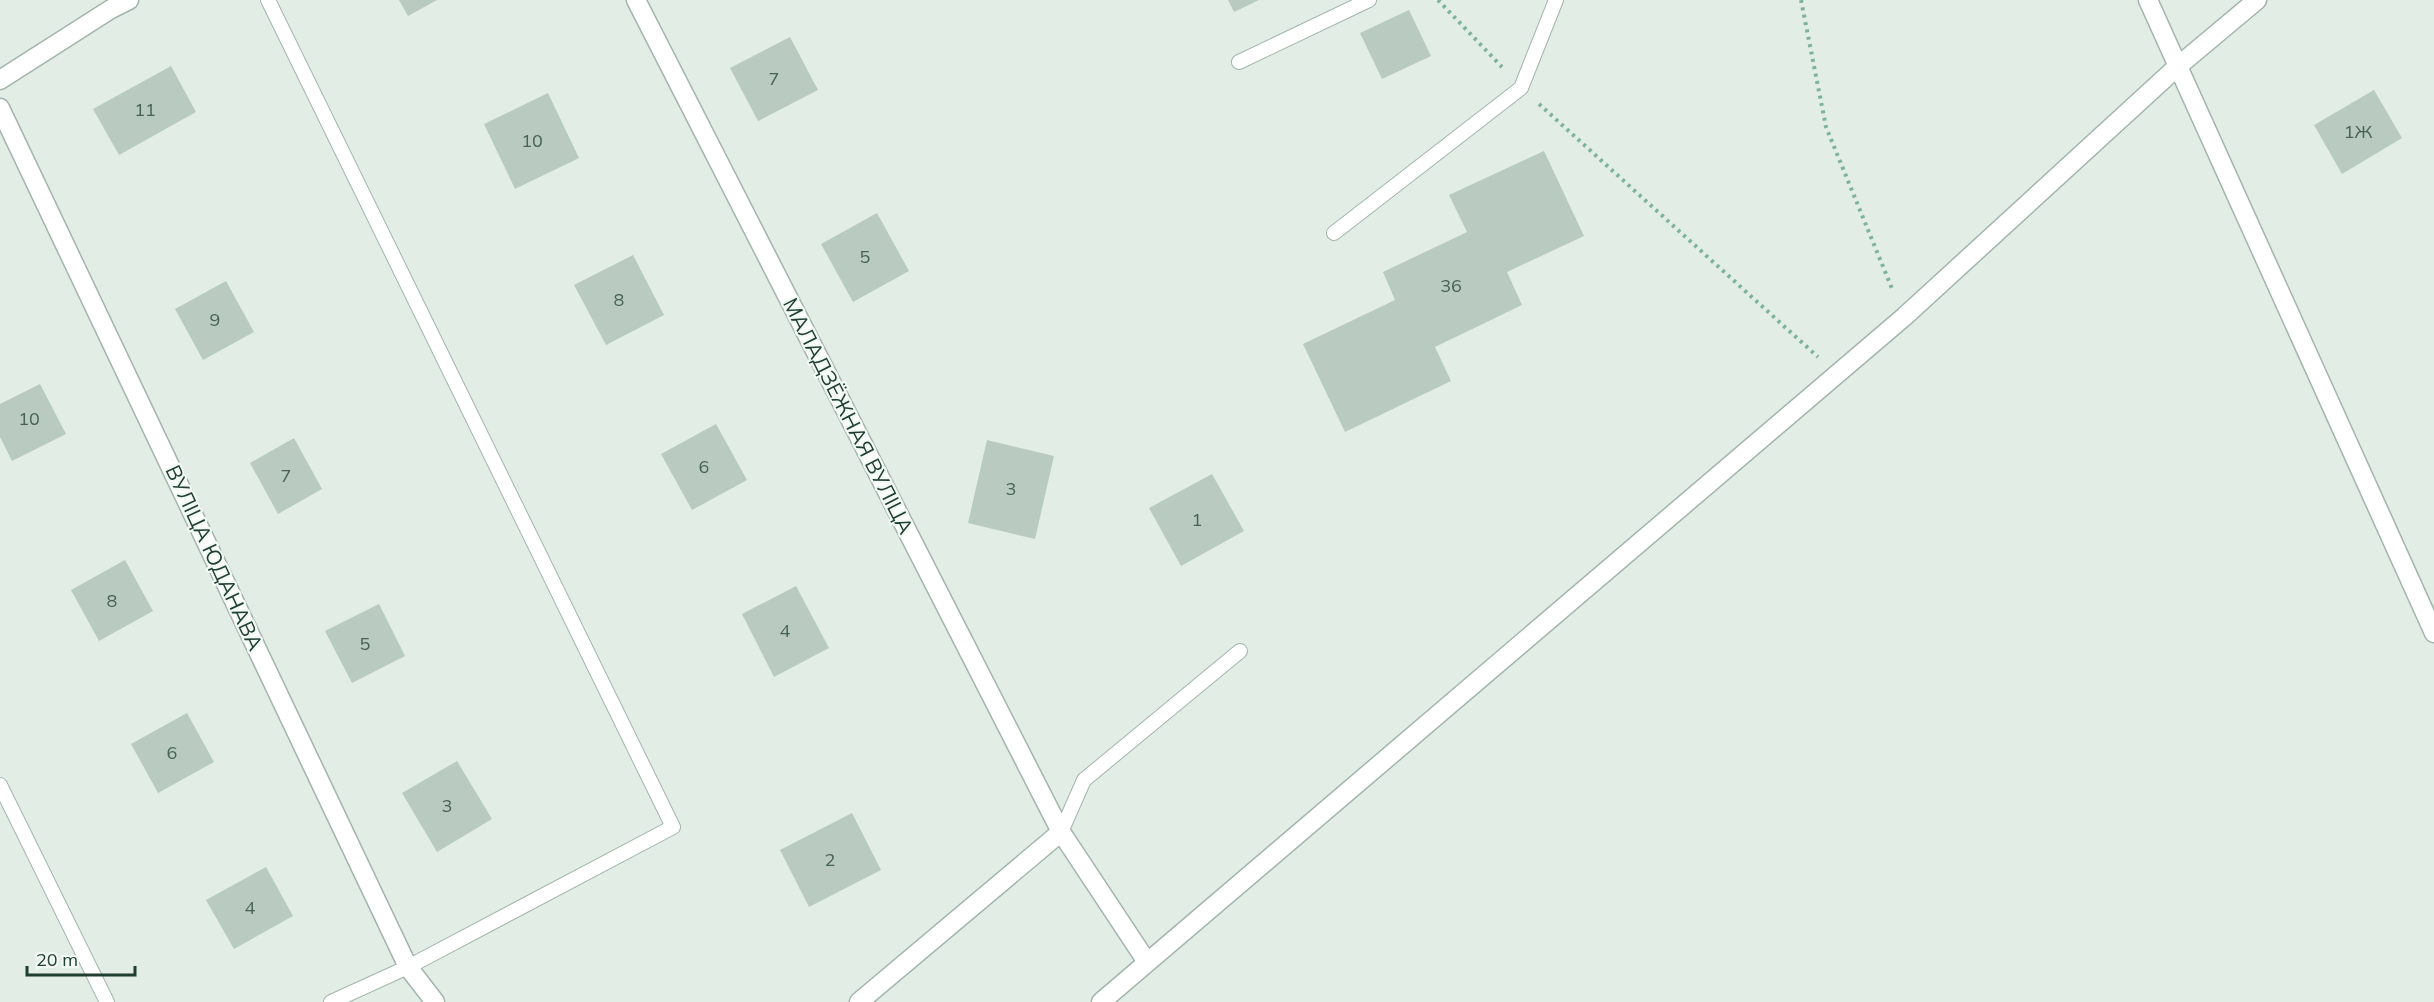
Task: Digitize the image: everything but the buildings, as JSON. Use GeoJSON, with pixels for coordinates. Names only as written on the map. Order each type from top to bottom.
{"type":"FeatureCollection","features":[{"type":"Feature","properties":{"kind":"street"},"geometry":{"type":"LineString","coordinates":[[0,80],[109,4],[129,0]]}},
{"type":"Feature","properties":{"kind":"street","name":"МАЛАДЗЁЖНАЯ ВУЛІЦА"},"geometry":{"type":"LineString","coordinates":[[636,0],[1061,832],[1147,962]]}},
{"type":"Feature","properties":{"kind":"street"},"geometry":{"type":"LineString","coordinates":[[2148,0],[2434,633]]}},
{"type":"Feature","properties":{"kind":"street"},"geometry":{"type":"LineString","coordinates":[[1101,1002],[1904,317],[2177,67],[2257,0]]}},
{"type":"Feature","properties":{"kind":"street","name":"ВУЛІЦА ЮДАНАВА"},"geometry":{"type":"LineString","coordinates":[[0,108],[408,968],[435,1002]]}},
{"type":"Feature","properties":{"kind":"street"},"geometry":{"type":"LineString","coordinates":[[859,1002],[1061,832]]}},
{"type":"Feature","properties":{"kind":"lane"},"geometry":{"type":"LineString","coordinates":[[268,0],[673,827],[408,968],[331,1002]]}},
{"type":"Feature","properties":{"kind":"lane"},"geometry":{"type":"LineString","coordinates":[[1239,62],[1369,0]]}},
{"type":"Feature","properties":{"kind":"lane"},"geometry":{"type":"LineString","coordinates":[[1334,233],[1521,88],[1556,0]]}},
{"type":"Feature","properties":{"kind":"lane"},"geometry":{"type":"LineString","coordinates":[[1061,832],[1084,780],[1240,651]]}},
{"type":"Feature","properties":{"kind":"lane"},"geometry":{"type":"LineString","coordinates":[[0,785],[107,1002]]}},
{"type":"Feature","properties":{"kind":"path"},"geometry":{"type":"LineString","coordinates":[[1438,0],[1521,88],[1837,374]]}},
{"type":"Feature","properties":{"kind":"path"},"geometry":{"type":"LineString","coordinates":[[1801,0],[1826,128],[1904,317]]}}]}
